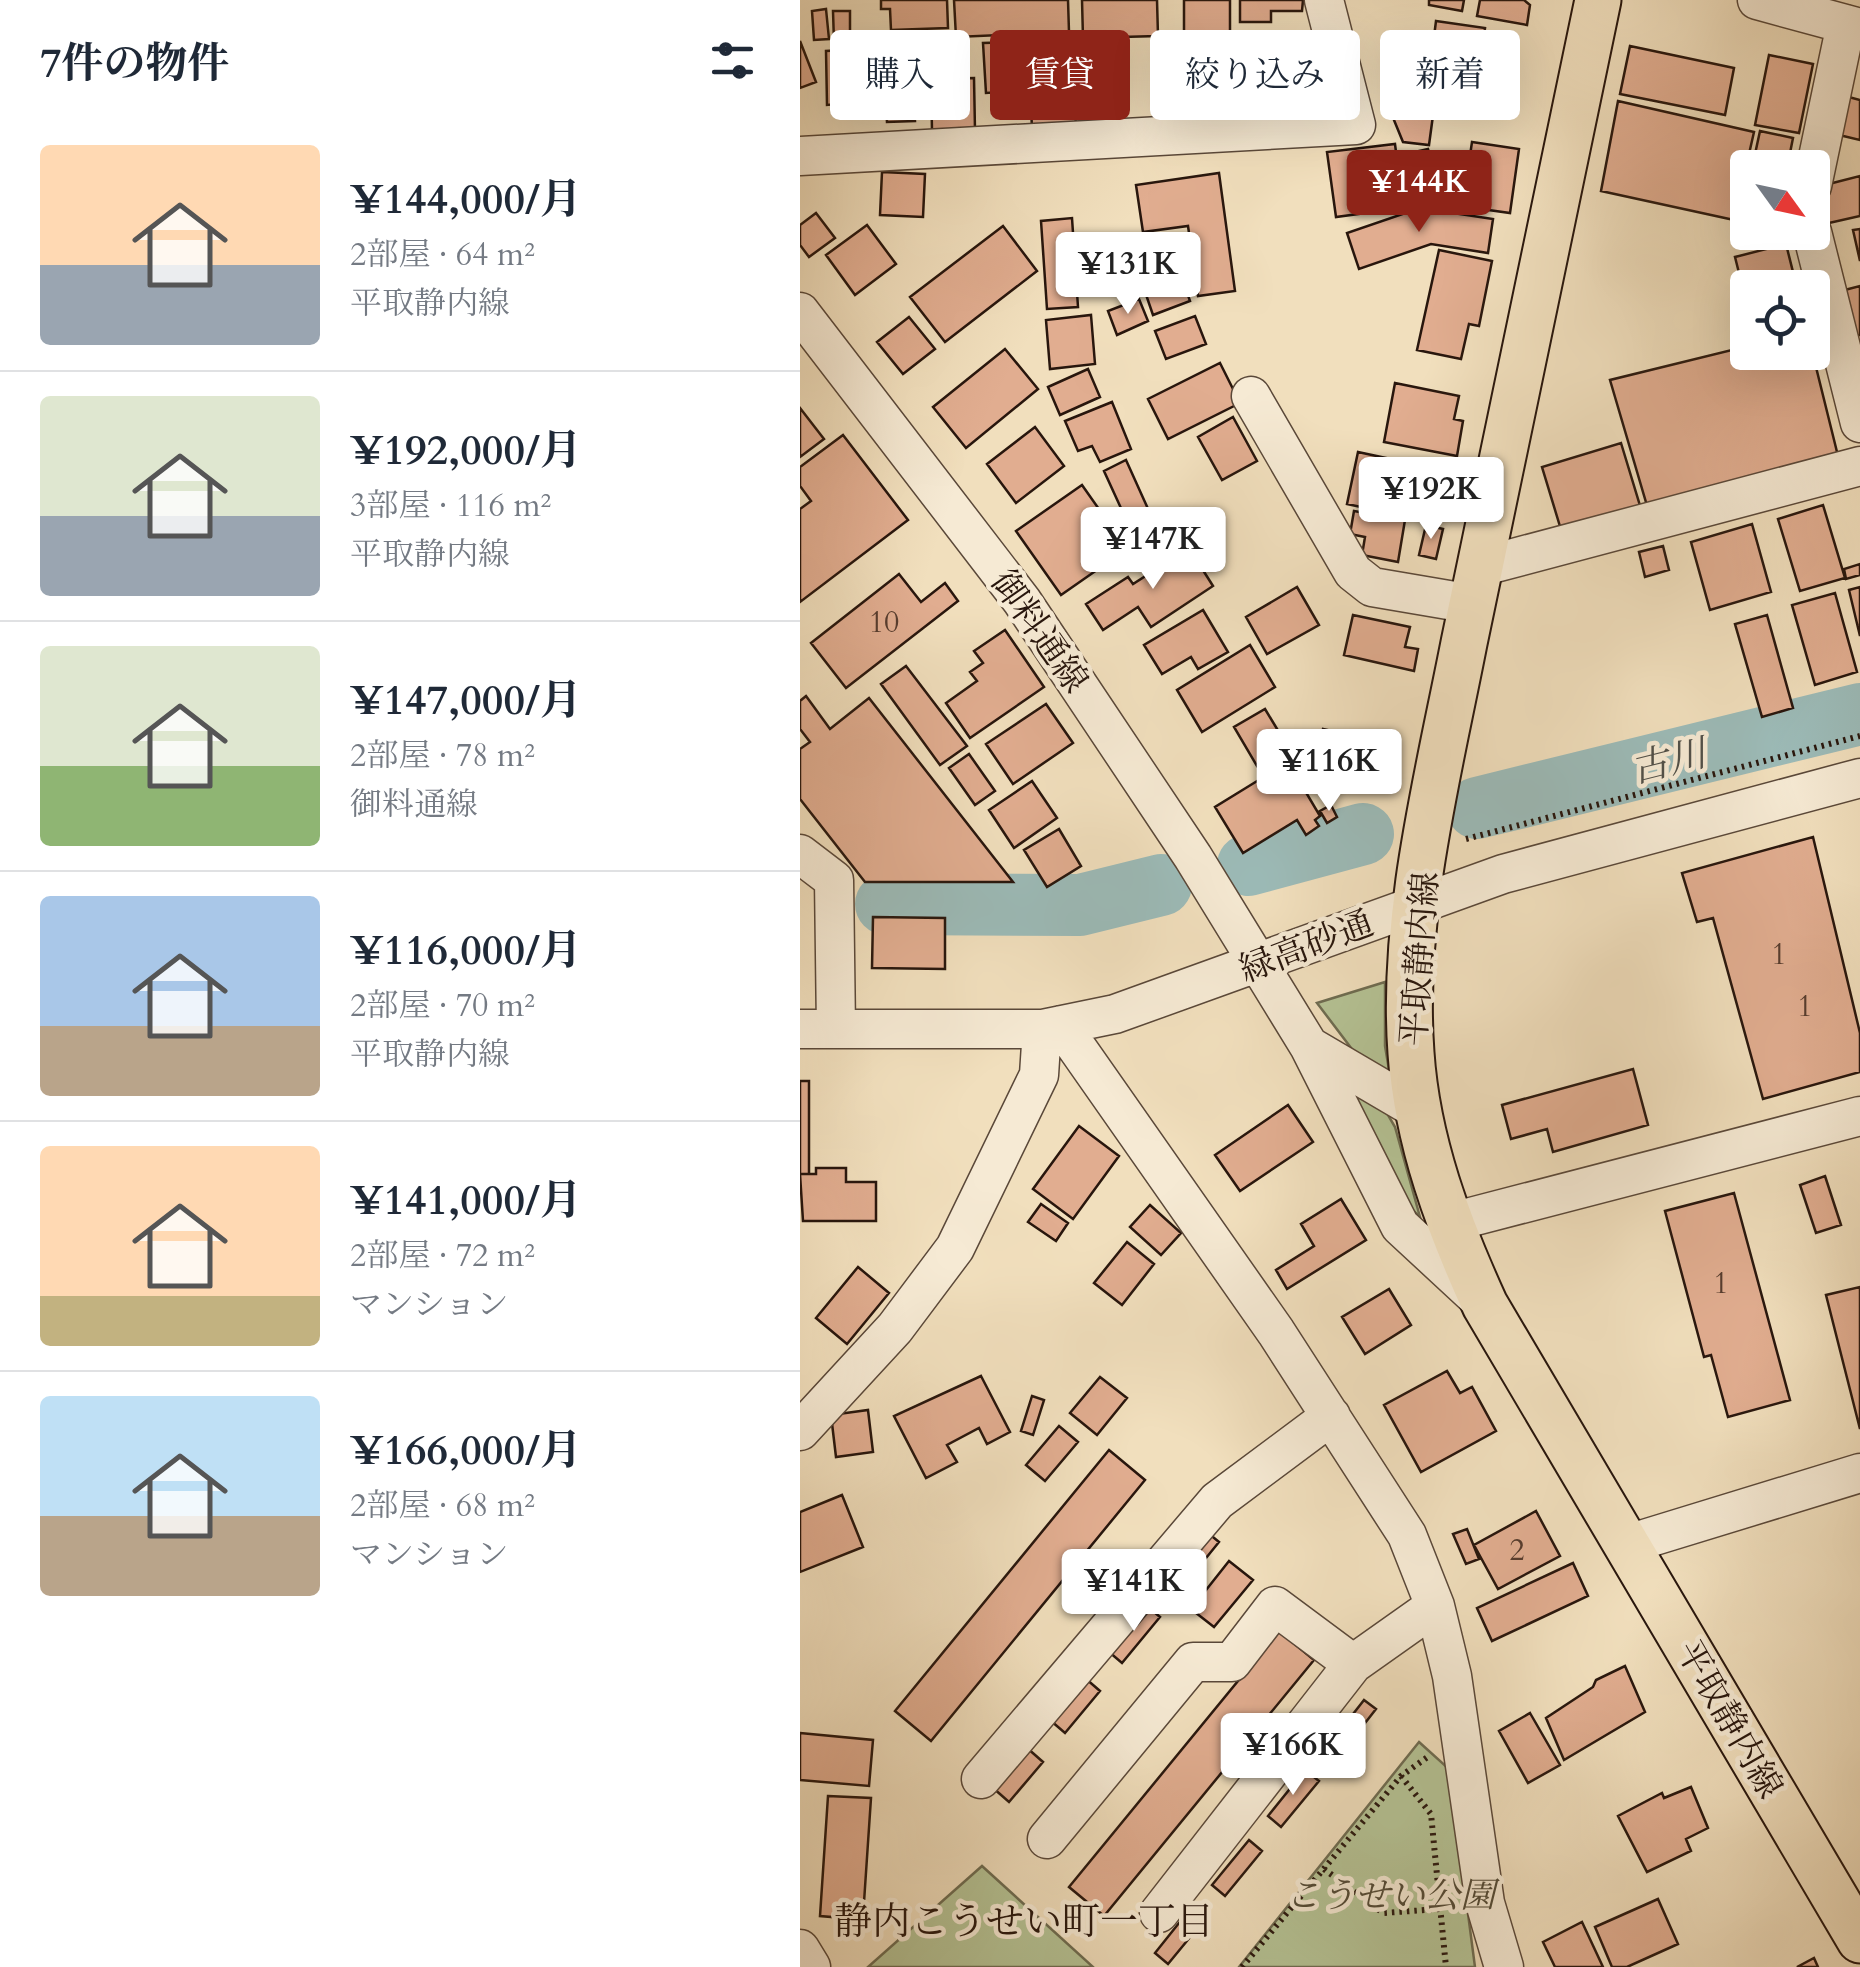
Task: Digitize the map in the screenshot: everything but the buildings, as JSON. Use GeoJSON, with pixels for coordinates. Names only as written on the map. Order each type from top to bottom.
{"type":"FeatureCollection","features":[{"type":"Feature","properties":{"kind":"main road","name":"平取静内線"},"geometry":{"type":"LineString","coordinates":[[1598,0],[1476,586],[1426,849],[1410,979],[1410,1054],[1418,1110],[1448,1223],[1486,1305],[1860,1940]]}},
{"type":"Feature","properties":{"kind":"street"},"geometry":{"type":"LineString","coordinates":[[800,156],[1356,125],[1324,0]]}},
{"type":"Feature","properties":{"kind":"street"},"geometry":{"type":"LineString","coordinates":[[1757,0],[1853,26],[1821,150]]}},
{"type":"Feature","properties":{"kind":"street"},"geometry":{"type":"LineString","coordinates":[[1817,250],[1860,423]]}},
{"type":"Feature","properties":{"kind":"street","name":"御料通線"},"geometry":{"type":"LineString","coordinates":[[803,320],[1022,600],[1261,964],[1308,1046],[1400,1226],[1486,1305]]}},
{"type":"Feature","properties":{"kind":"street"},"geometry":{"type":"LineString","coordinates":[[1252,396],[1354,572],[1372,588],[1476,586],[1860,466]]}},
{"type":"Feature","properties":{"kind":"street","name":"緑高砂通"},"geometry":{"type":"LineString","coordinates":[[818,1030],[1052,1027],[1116,1014],[1503,874],[1860,778]]}},
{"type":"Feature","properties":{"kind":"street"},"geometry":{"type":"LineString","coordinates":[[800,854],[834,880],[818,1030]]}},
{"type":"Feature","properties":{"kind":"street"},"geometry":{"type":"LineString","coordinates":[[1052,1027],[1331,1416],[1407,1535],[1435,1606],[1485,1903],[1504,1967]]}},
{"type":"Feature","properties":{"kind":"street"},"geometry":{"type":"LineString","coordinates":[[800,1431],[895,1328],[955,1248],[1039,1075],[1052,1027]]}},
{"type":"Feature","properties":{"kind":"street"},"geometry":{"type":"LineString","coordinates":[[1308,1046],[1418,1110]]}},
{"type":"Feature","properties":{"kind":"street"},"geometry":{"type":"LineString","coordinates":[[1448,1223],[1860,1116]]}},
{"type":"Feature","properties":{"kind":"street"},"geometry":{"type":"LineString","coordinates":[[981,1779],[1217,1501],[1331,1416]]}},
{"type":"Feature","properties":{"kind":"street"},"geometry":{"type":"LineString","coordinates":[[1628,1544],[1860,1473]]}},
{"type":"Feature","properties":{"kind":"street"},"geometry":{"type":"LineString","coordinates":[[1047,1839],[1193,1662],[1232,1662],[1274,1606],[1353,1664]]}},
{"type":"Feature","properties":{"kind":"street"},"geometry":{"type":"LineString","coordinates":[[1159,1913],[1353,1664],[1435,1606]]}},
{"type":"Feature","properties":{"kind":"street"},"geometry":{"type":"LineString","coordinates":[[800,1949],[811,1967]]}},
{"type":"Feature","properties":{"kind":"path"},"geometry":{"type":"LineString","coordinates":[[1426,849],[1860,736]]}},
{"type":"Feature","properties":{"kind":"path"},"geometry":{"type":"LineString","coordinates":[[1242,1967],[1402,1776],[1459,1735]]}},
{"type":"Feature","properties":{"kind":"path"},"geometry":{"type":"LineString","coordinates":[[1402,1776],[1431,1814],[1446,1967]]}},
{"type":"Feature","properties":{"kind":"path"},"geometry":{"type":"LineString","coordinates":[[1324,1869],[1383,1912],[1440,1909]]}},
{"type":"Feature","properties":{"kind":"green space"},"geometry":{"type":"Polygon","coordinates":[[[1385,982],[1385,1046],[1391,1082],[1361,1061],[1317,1003],[1385,982]]]}},
{"type":"Feature","properties":{"kind":"green space"},"geometry":{"type":"Polygon","coordinates":[[[1333,1075],[1384,1108],[1395,1127],[1420,1217],[1407,1205],[1333,1075]]]}},
{"type":"Feature","properties":{"kind":"green space","name":"こうせい公園"},"geometry":{"type":"Polygon","coordinates":[[[1419,1742],[1449,1769],[1475,1967],[1239,1967],[1419,1742]]]}},
{"type":"Feature","properties":{"kind":"green space"},"geometry":{"type":"Polygon","coordinates":[[[982,1866],[1093,1967],[868,1967],[982,1866]]]}},
{"type":"Feature","properties":{"kind":"waterway","name":"古川"},"geometry":{"type":"LineString","coordinates":[[1477,808],[1860,714]]}},
{"type":"Feature","properties":{"kind":"waterway","name":"古川"},"geometry":{"type":"LineString","coordinates":[[1248,865],[1363,834]]}},
{"type":"Feature","properties":{"kind":"waterway","name":"古川"},"geometry":{"type":"LineString","coordinates":[[886,904],[1080,905],[1161,885]]}},
{"type":"Feature","properties":{"kind":"district","name":"静内こうせい町一丁目"},"geometry":{"type":"Point","coordinates":[1024,1921]}}]}
